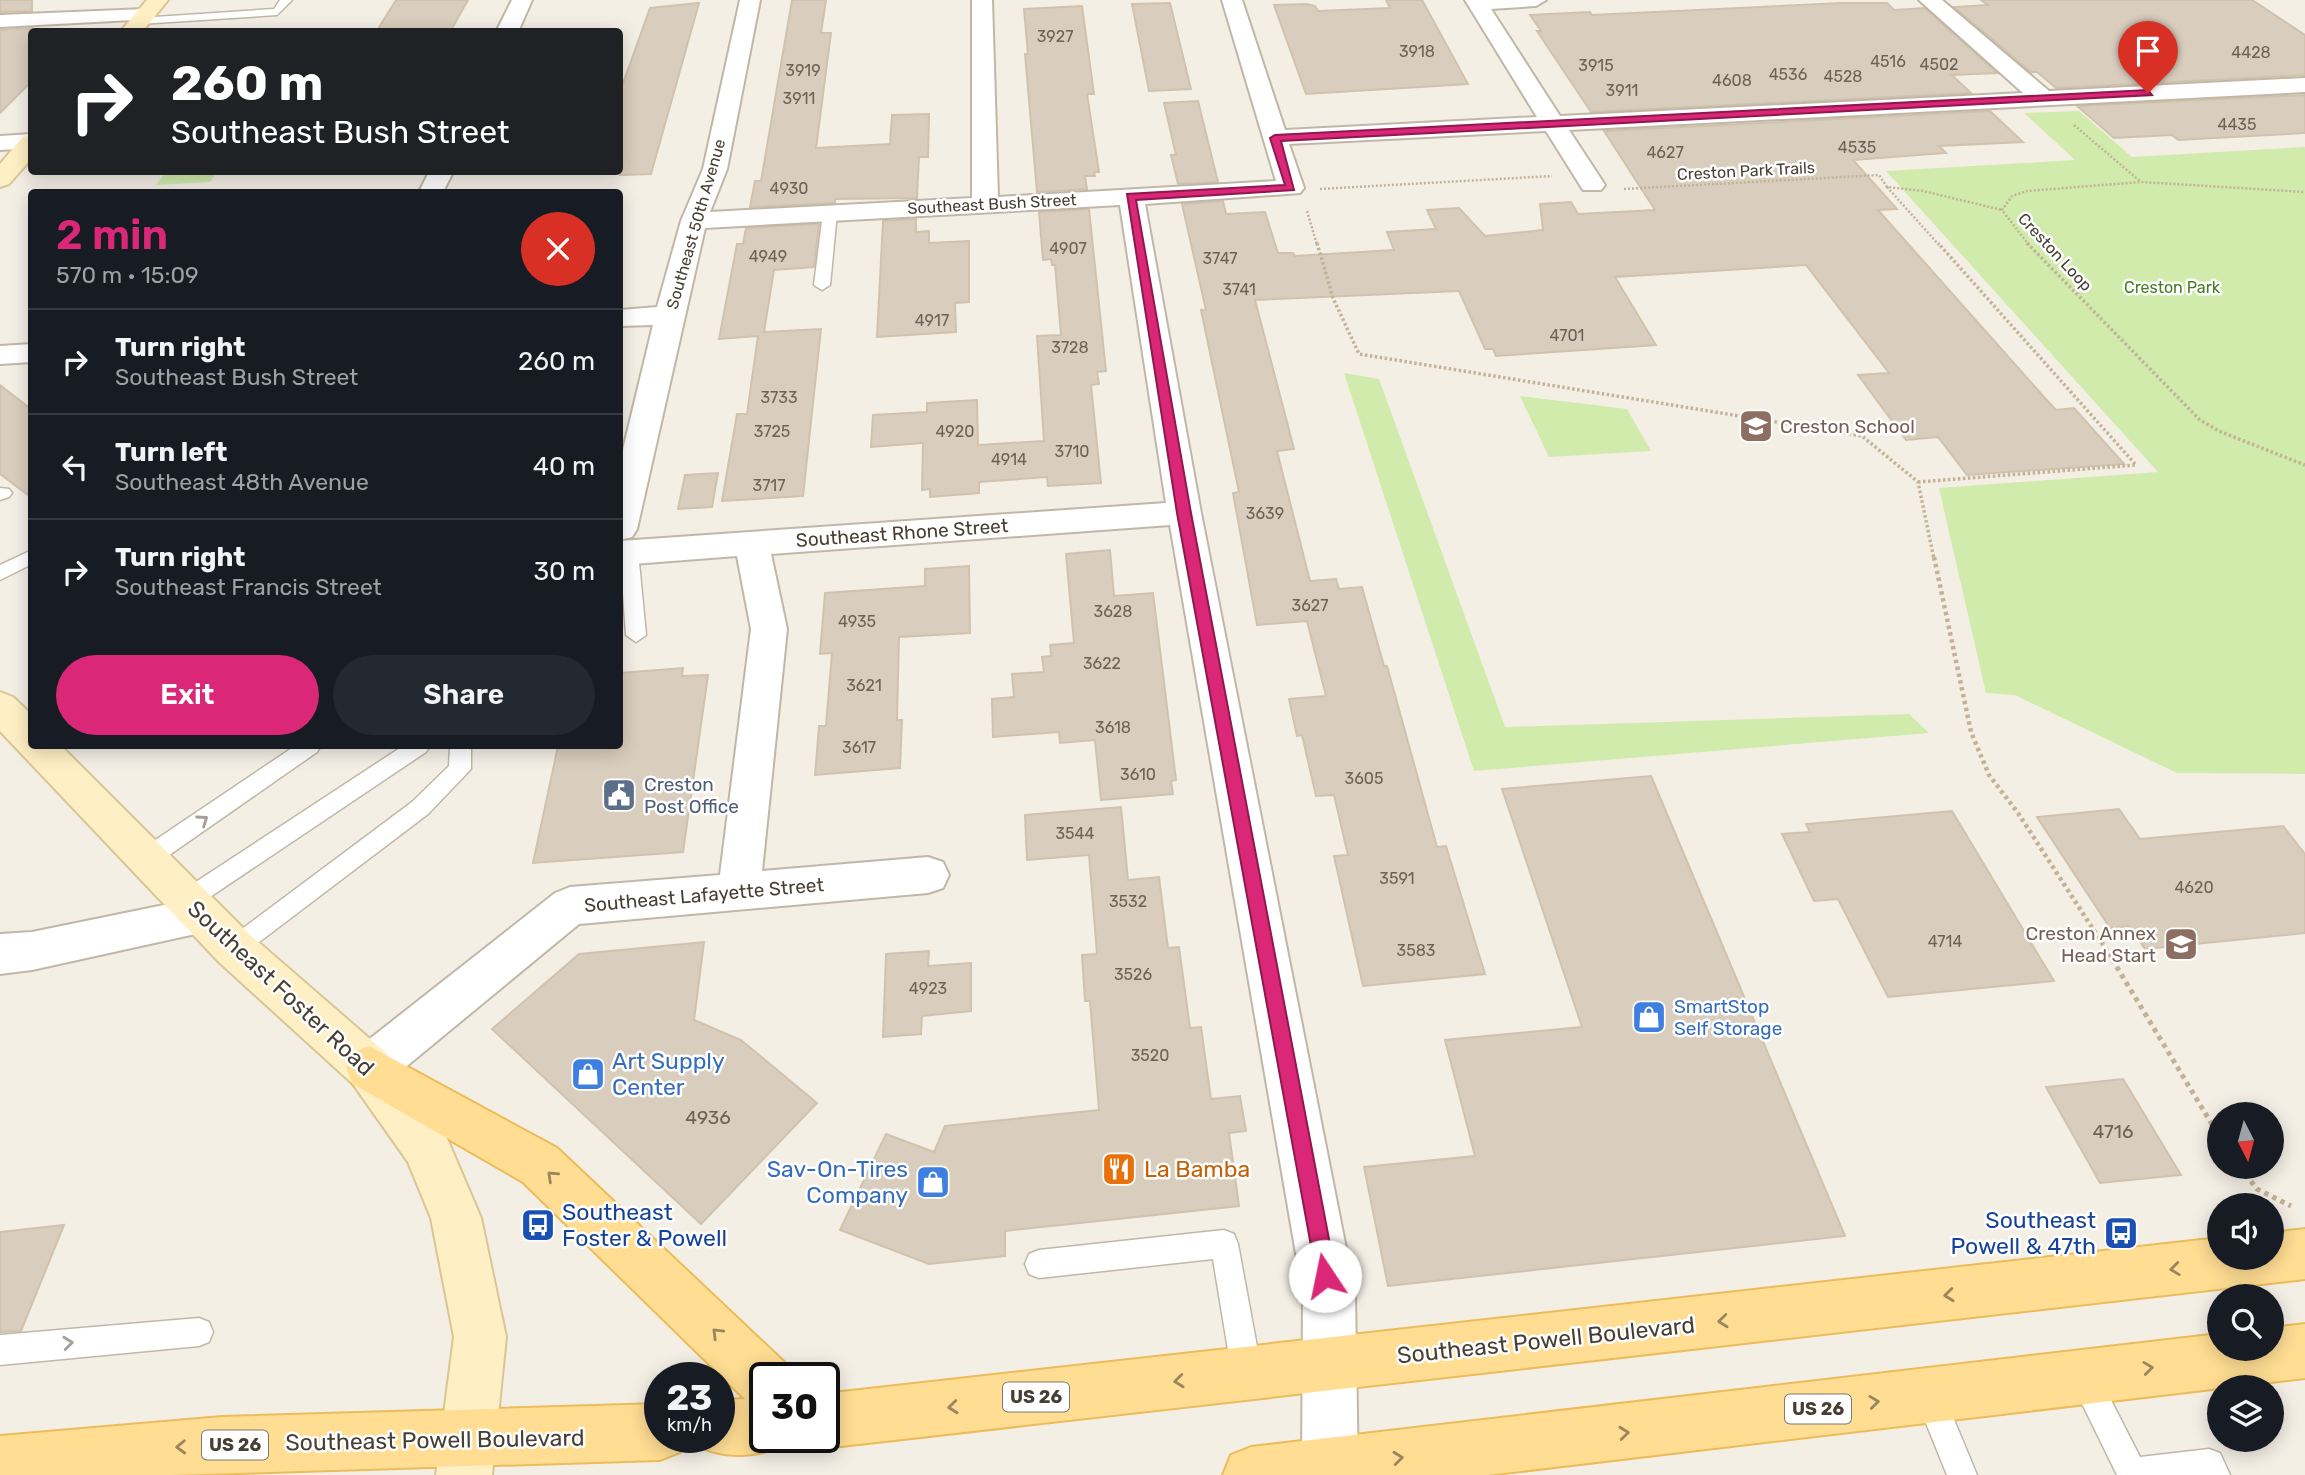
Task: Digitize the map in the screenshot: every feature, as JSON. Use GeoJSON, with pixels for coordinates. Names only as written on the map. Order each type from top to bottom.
{"type":"FeatureCollection","features":[{"type":"Feature","properties":{"kind":"main road"},"geometry":{"type":"LineString","coordinates":[[0,179],[28,147]]}},
{"type":"Feature","properties":{"kind":"main road","name":"Southeast Foster Road"},"geometry":{"type":"LineString","coordinates":[[45,749],[234,948],[369,1068],[426,1146],[456,1218],[480,1337],[467,1457]]}},
{"type":"Feature","properties":{"kind":"main road"},"geometry":{"type":"LineString","coordinates":[[369,1068],[540,1165],[749,1366]]}},
{"type":"Feature","properties":{"kind":"main road","name":"Southeast Powell Boulevard"},"geometry":{"type":"LineString","coordinates":[[2284,1256],[2305,1254]]}},
{"type":"Feature","properties":{"kind":"main road","name":"Southeast Powell Boulevard"},"geometry":{"type":"LineString","coordinates":[[840,1419],[2207,1265]]}},
{"type":"Feature","properties":{"kind":"main road","name":"US 26"},"geometry":{"type":"LineString","coordinates":[[1251,1475],[1330,1471],[1930,1394],[2305,1351]]}},
{"type":"Feature","properties":{"kind":"main road","name":"Southeast Powell Boulevard"},"geometry":{"type":"LineString","coordinates":[[0,1464],[159,1448],[467,1457],[644,1434]]}},
{"type":"Feature","properties":{"kind":"street"},"geometry":{"type":"LineString","coordinates":[[509,28],[522,0]]}},
{"type":"Feature","properties":{"kind":"street","name":"Southeast 50th Avenue"},"geometry":{"type":"LineString","coordinates":[[623,544],[669,315],[694,221],[715,169],[750,0]]}},
{"type":"Feature","properties":{"kind":"street"},"geometry":{"type":"LineString","coordinates":[[982,0],[985,205]]}},
{"type":"Feature","properties":{"kind":"street"},"geometry":{"type":"LineString","coordinates":[[1232,0],[1291,188]]}},
{"type":"Feature","properties":{"kind":"street"},"geometry":{"type":"LineString","coordinates":[[1476,1],[1536,0]]}},
{"type":"Feature","properties":{"kind":"street"},"geometry":{"type":"LineString","coordinates":[[1929,0],[2044,99]]}},
{"type":"Feature","properties":{"kind":"street"},"geometry":{"type":"LineString","coordinates":[[1476,1],[1589,180]]}},
{"type":"Feature","properties":{"kind":"street"},"geometry":{"type":"LineString","coordinates":[[0,21],[143,17]]}},
{"type":"Feature","properties":{"kind":"street"},"geometry":{"type":"LineString","coordinates":[[1275,138],[2305,85]]}},
{"type":"Feature","properties":{"kind":"street"},"geometry":{"type":"LineString","coordinates":[[0,143],[28,142]]}},
{"type":"Feature","properties":{"kind":"street","name":"Southeast Bush Street"},"geometry":{"type":"LineString","coordinates":[[694,221],[1291,188]]}},
{"type":"Feature","properties":{"kind":"street"},"geometry":{"type":"LineString","coordinates":[[1130,197],[1184,513],[1329,1294],[1330,1471]]}},
{"type":"Feature","properties":{"kind":"street"},"geometry":{"type":"LineString","coordinates":[[623,318],[669,315]]}},
{"type":"Feature","properties":{"kind":"street"},"geometry":{"type":"LineString","coordinates":[[0,355],[28,353]]}},
{"type":"Feature","properties":{"kind":"street","name":"Southeast Rhone Street"},"geometry":{"type":"LineString","coordinates":[[623,544],[752,544],[1184,513]]}},
{"type":"Feature","properties":{"kind":"street"},"geometry":{"type":"LineString","coordinates":[[739,892],[769,629],[752,544]]}},
{"type":"Feature","properties":{"kind":"street","name":"Southeast Lafayette Street"},"geometry":{"type":"LineString","coordinates":[[369,1068],[570,906],[928,875]]}},
{"type":"Feature","properties":{"kind":"street"},"geometry":{"type":"LineString","coordinates":[[0,954],[32,951],[195,908]]}},
{"type":"Feature","properties":{"kind":"lane"},"geometry":{"type":"LineString","coordinates":[[143,17],[277,12],[286,0]]}},
{"type":"Feature","properties":{"kind":"lane"},"geometry":{"type":"LineString","coordinates":[[822,285],[830,213]]}},
{"type":"Feature","properties":{"kind":"lane"},"geometry":{"type":"LineString","coordinates":[[623,544],[636,635]]}},
{"type":"Feature","properties":{"kind":"lane"},"geometry":{"type":"LineString","coordinates":[[0,573],[28,558]]}},
{"type":"Feature","properties":{"kind":"lane"},"geometry":{"type":"LineString","coordinates":[[147,858],[306,749]]}},
{"type":"Feature","properties":{"kind":"lane"},"geometry":{"type":"LineString","coordinates":[[195,908],[415,749]]}},
{"type":"Feature","properties":{"kind":"lane"},"geometry":{"type":"LineString","coordinates":[[234,948],[420,808],[460,769],[461,749]]}},
{"type":"Feature","properties":{"kind":"lane"},"geometry":{"type":"LineString","coordinates":[[1039,1264],[1223,1244],[1247,1374]]}},
{"type":"Feature","properties":{"kind":"lane"},"geometry":{"type":"LineString","coordinates":[[0,1350],[199,1332]]}},
{"type":"Feature","properties":{"kind":"lane"},"geometry":{"type":"LineString","coordinates":[[2083,1376],[2133,1474],[2209,1464],[2215,1475]]}},
{"type":"Feature","properties":{"kind":"lane"},"geometry":{"type":"LineString","coordinates":[[1930,1394],[1962,1475]]}},
{"type":"Feature","properties":{"kind":"path"},"geometry":{"type":"LineString","coordinates":[[2044,99],[2141,182]]}},
{"type":"Feature","properties":{"kind":"path","name":"Creston Park Trails"},"geometry":{"type":"LineString","coordinates":[[1589,180],[1626,190],[1879,176],[1887,187],[2002,210]]}},
{"type":"Feature","properties":{"kind":"path"},"geometry":{"type":"LineString","coordinates":[[1291,188],[1589,180]]}},
{"type":"Feature","properties":{"kind":"path","name":"Creston Loop"},"geometry":{"type":"LineString","coordinates":[[2305,192],[2141,182],[2027,191],[2012,196],[2002,210],[2018,234],[2200,421],[2305,465]]}},
{"type":"Feature","properties":{"kind":"path"},"geometry":{"type":"LineString","coordinates":[[1887,187],[2136,465],[1918,482]]}},
{"type":"Feature","properties":{"kind":"path"},"geometry":{"type":"LineString","coordinates":[[1291,188],[1304,203],[1332,298],[1359,354],[1862,436],[1918,482],[1971,732],[1989,775],[2018,813],[2144,1009],[2207,1116]]}},
{"type":"Feature","properties":{"kind":"path"},"geometry":{"type":"LineString","coordinates":[[2250,1180],[2257,1189],[2291,1206]]}},
{"type":"Feature","properties":{"kind":"green space","name":"Creston Park"},"geometry":{"type":"Polygon","coordinates":[[[2079,111],[2132,157],[2305,147],[2305,774],[2177,773],[2015,695],[1986,693],[1939,488],[2158,472],[1886,171],[2075,160],[2024,113],[2079,111]]]}},
{"type":"Feature","properties":{"kind":"green space"},"geometry":{"type":"Polygon","coordinates":[[[164,175],[215,175],[210,182],[156,185],[164,175]]]}},
{"type":"Feature","properties":{"kind":"green space"},"geometry":{"type":"Polygon","coordinates":[[[1344,373],[1379,379],[1505,727],[1909,714],[1929,733],[1474,771],[1344,373]]]}},
{"type":"Feature","properties":{"kind":"green space"},"geometry":{"type":"Polygon","coordinates":[[[1520,396],[1627,409],[1651,451],[1549,457],[1520,396]]]}},
{"type":"Feature","properties":{"kind":"building"},"geometry":{"type":"Polygon","coordinates":[[[0,0],[32,0],[32,11],[0,12],[0,0]]]}},
{"type":"Feature","properties":{"kind":"building"},"geometry":{"type":"Polygon","coordinates":[[[396,0],[468,0],[452,28],[378,28],[396,0]]]}},
{"type":"Feature","properties":{"kind":"building"},"geometry":{"type":"Polygon","coordinates":[[[792,0],[826,0],[821,33],[831,33],[816,148],[890,144],[892,115],[929,114],[928,157],[919,157],[917,198],[835,199],[835,203],[750,207],[755,181],[761,181],[792,0]]]}},
{"type":"Feature","properties":{"kind":"building"},"geometry":{"type":"Polygon","coordinates":[[[1386,0],[1422,0],[1468,84],[1306,94],[1274,5],[1307,4],[1315,6],[1318,11],[1390,8],[1386,0]]]}},
{"type":"Feature","properties":{"kind":"building"},"geometry":{"type":"Polygon","coordinates":[[[1981,0],[2252,0],[2305,35],[2305,75],[2056,88],[2037,72],[2031,72],[1954,7],[1988,5],[1981,0]]]}},
{"type":"Feature","properties":{"kind":"building"},"geometry":{"type":"Polygon","coordinates":[[[699,3],[651,174],[623,175],[623,84],[650,8],[699,3]]]}},
{"type":"Feature","properties":{"kind":"building"},"geometry":{"type":"Polygon","coordinates":[[[1170,3],[1191,89],[1149,91],[1132,4],[1170,3]]]}},
{"type":"Feature","properties":{"kind":"building"},"geometry":{"type":"Polygon","coordinates":[[[1887,3],[1894,10],[1925,8],[1997,73],[1952,75],[1971,93],[1591,112],[1537,31],[1541,31],[1530,15],[1590,12],[1592,15],[1887,3]]]}},
{"type":"Feature","properties":{"kind":"building"},"geometry":{"type":"Polygon","coordinates":[[[1082,6],[1094,94],[1087,94],[1099,172],[1094,172],[1095,176],[1085,176],[1087,189],[1037,192],[1025,54],[1028,54],[1024,9],[1082,6]]]}},
{"type":"Feature","properties":{"kind":"building"},"geometry":{"type":"Polygon","coordinates":[[[28,28],[28,85],[0,113],[0,30],[28,28]]]}},
{"type":"Feature","properties":{"kind":"building"},"geometry":{"type":"Polygon","coordinates":[[[2305,95],[2305,133],[2178,140],[2172,135],[2114,138],[2077,106],[2305,95]]]}},
{"type":"Feature","properties":{"kind":"building"},"geometry":{"type":"Polygon","coordinates":[[[1198,101],[1218,182],[1178,184],[1171,155],[1176,155],[1164,103],[1198,101]]]}},
{"type":"Feature","properties":{"kind":"building"},"geometry":{"type":"Polygon","coordinates":[[[1990,111],[2023,142],[1939,146],[1946,153],[1853,160],[1897,209],[1878,210],[2044,397],[2056,410],[2074,408],[2124,464],[1967,475],[1938,437],[1906,440],[1858,375],[1889,373],[1806,265],[1615,277],[1656,345],[1496,356],[1493,349],[1485,349],[1459,291],[1255,300],[1294,449],[1277,451],[1310,581],[1336,579],[1339,589],[1362,587],[1384,666],[1387,666],[1437,847],[1446,846],[1485,974],[1363,986],[1334,856],[1348,855],[1334,795],[1316,796],[1302,735],[1297,736],[1289,699],[1326,696],[1307,621],[1257,625],[1233,493],[1239,492],[1201,310],[1206,310],[1182,204],[1223,201],[1226,214],[1265,212],[1278,253],[1293,253],[1295,256],[1394,250],[1387,232],[1436,229],[1427,210],[1459,208],[1485,236],[1543,230],[1540,204],[1571,202],[1578,214],[1655,210],[1604,131],[1990,111]]]}},
{"type":"Feature","properties":{"kind":"building"},"geometry":{"type":"Polygon","coordinates":[[[1089,209],[1106,371],[1097,372],[1099,384],[1091,385],[1101,483],[1048,486],[1047,477],[979,482],[979,493],[930,497],[930,489],[922,490],[923,443],[871,447],[873,415],[927,412],[927,403],[977,400],[978,445],[1044,441],[1037,336],[1061,335],[1055,265],[1052,265],[1051,259],[1043,260],[1039,212],[1089,209]]]}},
{"type":"Feature","properties":{"kind":"building"},"geometry":{"type":"Polygon","coordinates":[[[916,219],[916,232],[929,231],[929,243],[969,241],[969,302],[955,303],[956,332],[877,337],[883,221],[916,219]]]}},
{"type":"Feature","properties":{"kind":"building"},"geometry":{"type":"Polygon","coordinates":[[[819,224],[814,267],[774,270],[764,332],[821,329],[803,496],[722,501],[737,414],[747,414],[758,336],[719,339],[737,244],[743,244],[746,228],[819,224]]]}},
{"type":"Feature","properties":{"kind":"building"},"geometry":{"type":"Polygon","coordinates":[[[0,385],[28,407],[28,495],[0,474],[0,385]]]}},
{"type":"Feature","properties":{"kind":"building"},"geometry":{"type":"Polygon","coordinates":[[[718,473],[712,507],[678,509],[685,475],[718,473]]]}},
{"type":"Feature","properties":{"kind":"building"},"geometry":{"type":"Polygon","coordinates":[[[1110,550],[1114,596],[1153,593],[1176,780],[1171,781],[1173,794],[1101,800],[1095,740],[1060,743],[1059,732],[993,737],[992,699],[1014,697],[1012,674],[1044,672],[1042,657],[1051,656],[1050,645],[1074,643],[1066,554],[1110,550]]]}},
{"type":"Feature","properties":{"kind":"building"},"geometry":{"type":"Polygon","coordinates":[[[969,566],[970,633],[899,637],[897,720],[902,720],[900,768],[815,775],[819,726],[826,726],[832,653],[820,654],[825,593],[925,586],[925,569],[969,566]]]}},
{"type":"Feature","properties":{"kind":"building","name":"Creston Post Office"},"geometry":{"type":"Polygon","coordinates":[[[683,668],[682,676],[708,675],[683,852],[533,863],[557,749],[623,749],[623,673],[683,668]]]}},
{"type":"Feature","properties":{"kind":"building"},"geometry":{"type":"Polygon","coordinates":[[[1651,776],[1845,1236],[1388,1286],[1364,1167],[1475,1156],[1445,1040],[1582,1027],[1502,789],[1651,776]]]}},
{"type":"Feature","properties":{"kind":"building"},"geometry":{"type":"Polygon","coordinates":[[[1121,807],[1128,880],[1159,877],[1168,948],[1179,947],[1190,1028],[1201,1027],[1211,1099],[1240,1096],[1246,1131],[1229,1133],[1239,1206],[1005,1231],[1005,1256],[929,1264],[840,1230],[886,1134],[934,1152],[945,1126],[1099,1110],[1090,1001],[1085,1001],[1082,955],[1097,954],[1089,855],[1027,860],[1025,815],[1121,807]]]}},
{"type":"Feature","properties":{"kind":"building"},"geometry":{"type":"Polygon","coordinates":[[[2119,809],[2140,839],[2283,826],[2305,854],[2305,933],[2145,949],[2129,926],[2110,928],[2037,817],[2119,809]]]}},
{"type":"Feature","properties":{"kind":"building"},"geometry":{"type":"Polygon","coordinates":[[[1952,811],[2054,981],[1888,997],[1838,899],[1814,901],[1782,834],[1810,832],[1806,824],[1952,811]]]}},
{"type":"Feature","properties":{"kind":"building"},"geometry":{"type":"Polygon","coordinates":[[[704,942],[694,1020],[741,1040],[817,1103],[701,1224],[492,1029],[579,954],[704,942]]]}},
{"type":"Feature","properties":{"kind":"building"},"geometry":{"type":"Polygon","coordinates":[[[929,951],[928,966],[971,963],[971,1011],[922,1016],[921,1034],[883,1037],[886,954],[929,951]]]}},
{"type":"Feature","properties":{"kind":"building"},"geometry":{"type":"Polygon","coordinates":[[[2123,1079],[2181,1175],[2100,1183],[2046,1087],[2123,1079]]]}},
{"type":"Feature","properties":{"kind":"building"},"geometry":{"type":"Polygon","coordinates":[[[64,1225],[21,1331],[0,1332],[0,1232],[64,1225]]]}},
{"type":"Feature","properties":{"kind":"place","name":"Creston School"},"geometry":{"type":"Point","coordinates":[1756,426]}},
{"type":"Feature","properties":{"kind":"place","name":"Creston Post Office"},"geometry":{"type":"Point","coordinates":[619,795]}},
{"type":"Feature","properties":{"kind":"place","name":"Creston Annex Head Start"},"geometry":{"type":"Point","coordinates":[2181,944]}},
{"type":"Feature","properties":{"kind":"place","name":"SmartStop Self Storage"},"geometry":{"type":"Point","coordinates":[1649,1017]}},
{"type":"Feature","properties":{"kind":"place","name":"Art Supply Center"},"geometry":{"type":"Point","coordinates":[588,1074]}},
{"type":"Feature","properties":{"kind":"place","name":"La Bamba"},"geometry":{"type":"Point","coordinates":[1119,1169]}},
{"type":"Feature","properties":{"kind":"place","name":"Sav-On-Tires Company"},"geometry":{"type":"Point","coordinates":[933,1182]}},
{"type":"Feature","properties":{"kind":"place","name":"Southeast Foster & Powell"},"geometry":{"type":"Point","coordinates":[538,1225]}},
{"type":"Feature","properties":{"kind":"place","name":"Southeast Powell & 47th"},"geometry":{"type":"Point","coordinates":[2121,1233]}},
{"type":"Feature","properties":{"kind":"route"},"geometry":{"type":"LineString","coordinates":[[1325,1276],[1184,513],[1130,197],[1291,188],[1275,138],[2148,93]]}}]}
